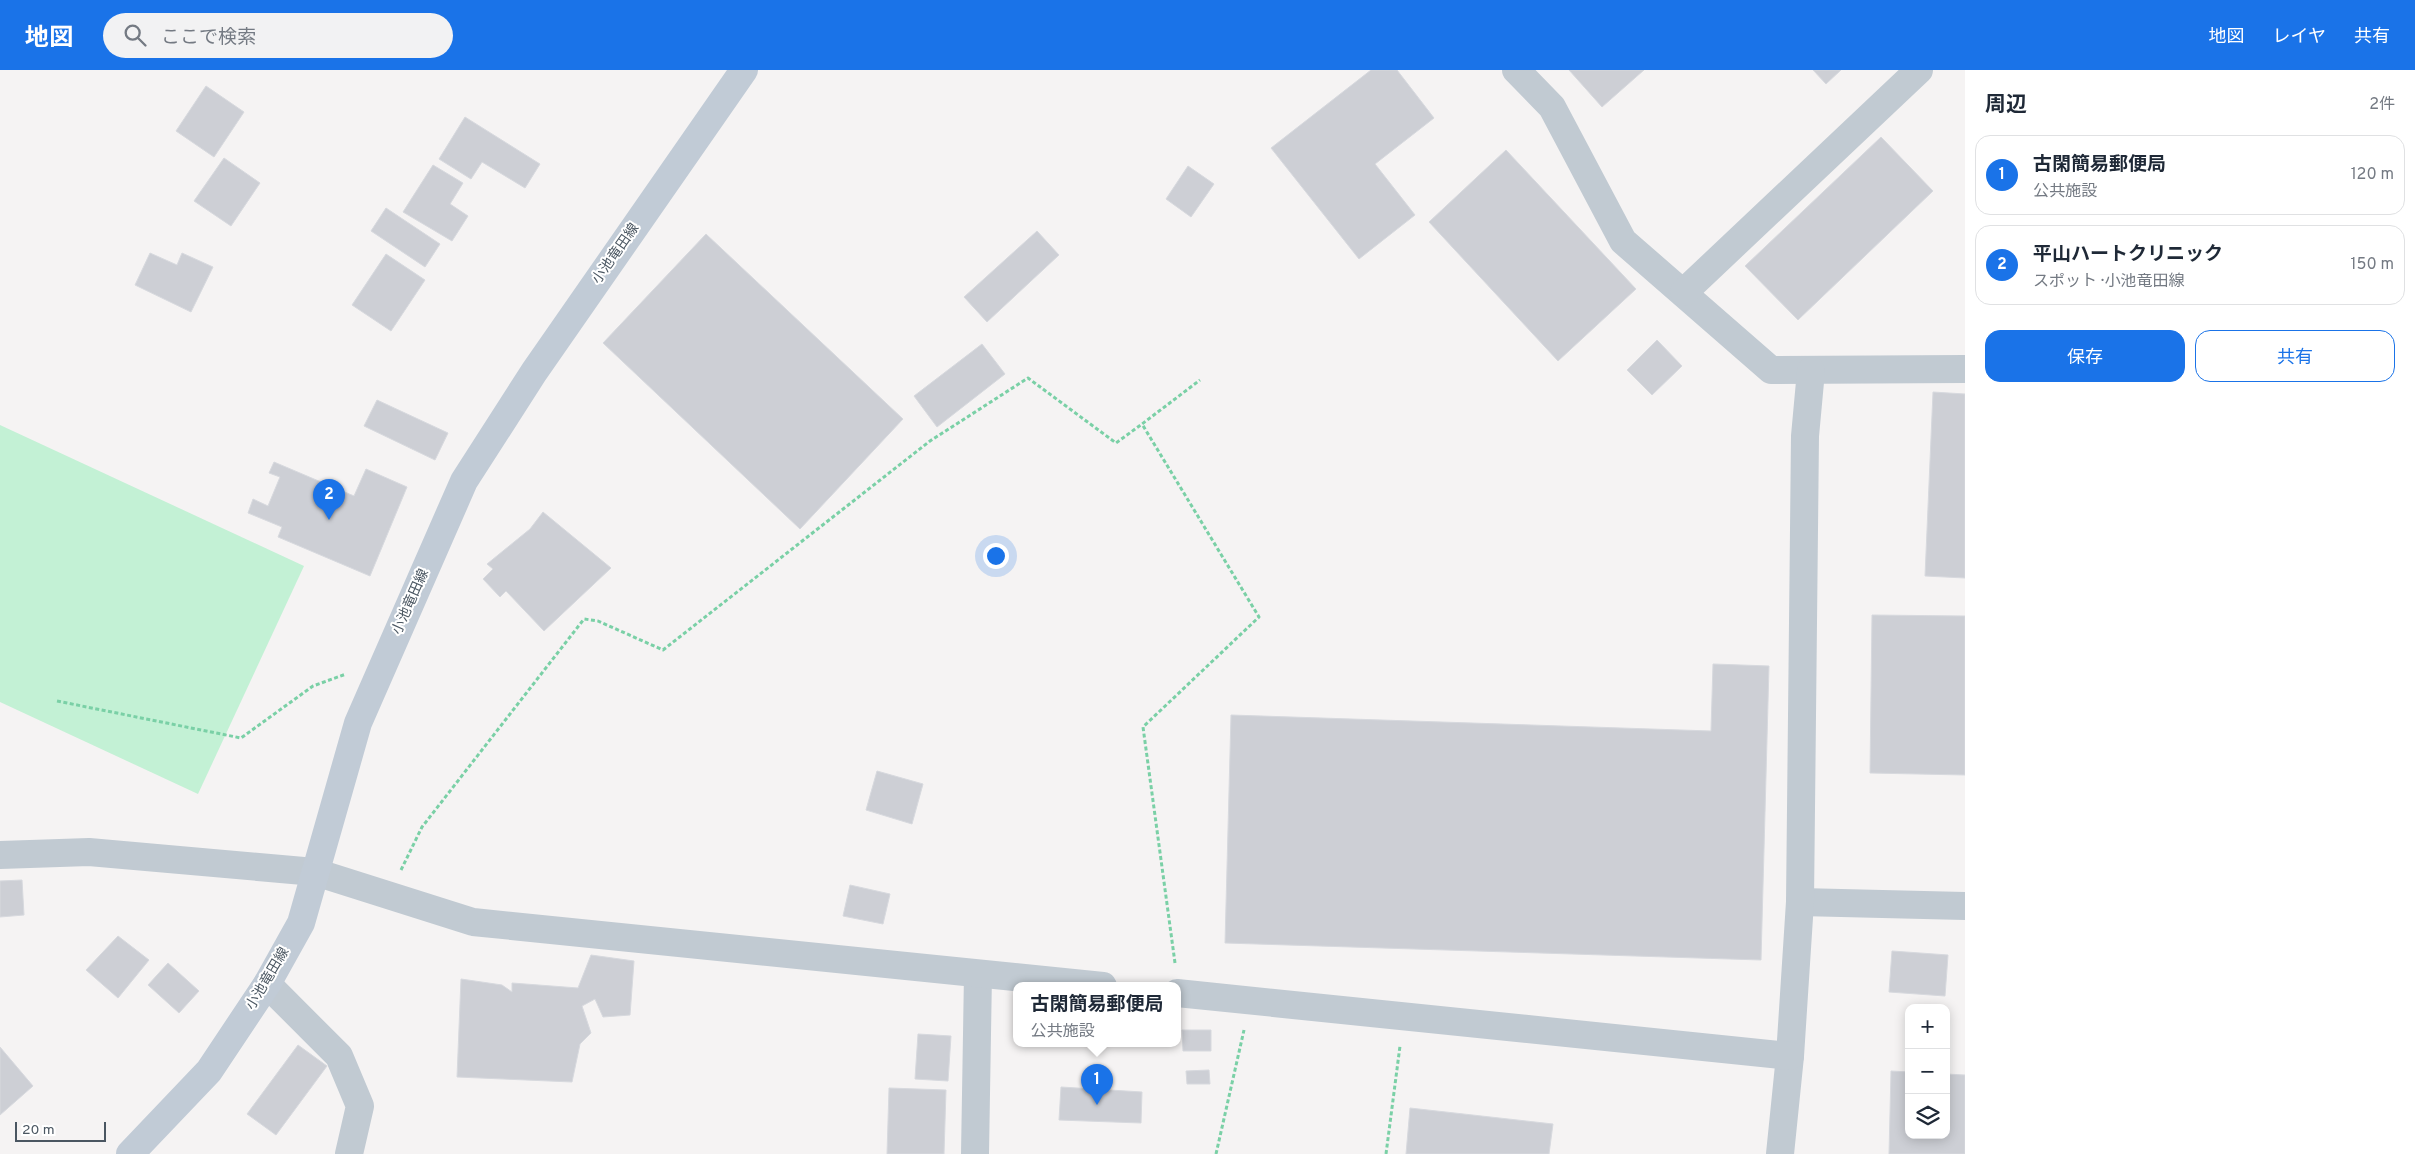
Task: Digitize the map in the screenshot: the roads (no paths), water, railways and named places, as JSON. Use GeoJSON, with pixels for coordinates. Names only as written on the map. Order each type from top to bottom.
{"type":"FeatureCollection","features":[{"type":"Feature","properties":{"kind":"main road","name":"小池竜田線"},"geometry":{"type":"LineString","coordinates":[[130,1154],[209,1071],[267,984],[301,923],[358,722],[464,481],[534,372],[744,70]]}},
{"type":"Feature","properties":{"kind":"street"},"geometry":{"type":"LineString","coordinates":[[1516,70],[1552,107],[1623,241],[1684,292],[1771,370],[1965,369]]}},
{"type":"Feature","properties":{"kind":"street"},"geometry":{"type":"LineString","coordinates":[[1684,292],[1919,70]]}},
{"type":"Feature","properties":{"kind":"street"},"geometry":{"type":"LineString","coordinates":[[1780,1154],[1790,1056],[1800,902],[1805,436],[1811,371]]}},
{"type":"Feature","properties":{"kind":"street"},"geometry":{"type":"LineString","coordinates":[[0,855],[89,852],[315,872],[473,922],[1061,982]]}},
{"type":"Feature","properties":{"kind":"street"},"geometry":{"type":"LineString","coordinates":[[1800,902],[1965,906]]}},
{"type":"Feature","properties":{"kind":"street"},"geometry":{"type":"LineString","coordinates":[[975,1154],[978,974]]}},
{"type":"Feature","properties":{"kind":"street"},"geometry":{"type":"LineString","coordinates":[[267,984],[339,1056],[360,1106],[349,1154]]}},
{"type":"Feature","properties":{"kind":"street"},"geometry":{"type":"LineString","coordinates":[[1181,994],[1790,1056]]}},
{"type":"Feature","properties":{"kind":"place","name":"平山ハートクリニック"},"geometry":{"type":"Point","coordinates":[329,520]}},
{"type":"Feature","properties":{"kind":"place","name":"古閑簡易郵便局"},"geometry":{"type":"Point","coordinates":[1097,1105]}}]}
